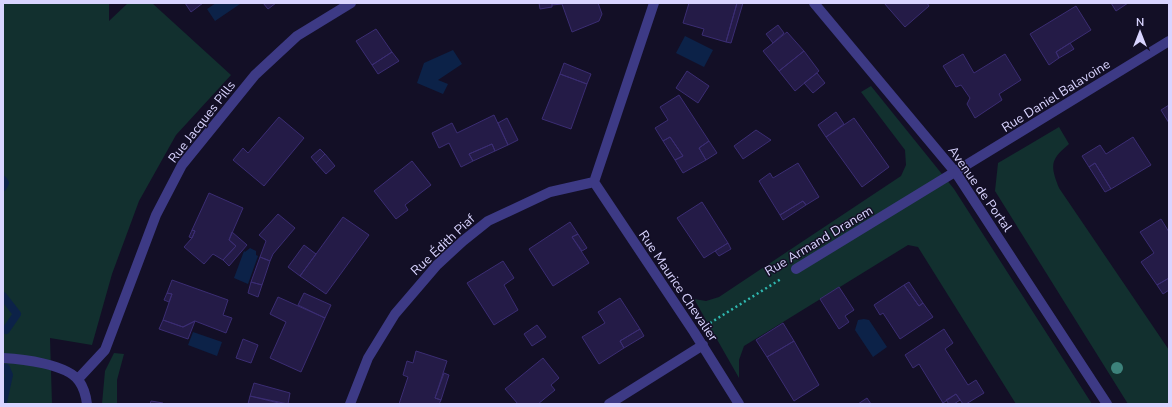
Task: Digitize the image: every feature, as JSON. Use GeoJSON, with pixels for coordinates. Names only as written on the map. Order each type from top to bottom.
{"type":"FeatureCollection","features":[{"type":"Feature","properties":{"kind":"street","name":"Rue Jacques Pills"},"geometry":{"type":"LineString","coordinates":[[78,379],[105,350],[156,215],[182,165],[255,75],[297,36],[351,3]]}},
{"type":"Feature","properties":{"kind":"street"},"geometry":{"type":"LineString","coordinates":[[594,182],[654,3]]}},
{"type":"Feature","properties":{"kind":"street","name":"Avenue de Portal"},"geometry":{"type":"LineString","coordinates":[[814,3],[956,173],[1107,404]]}},
{"type":"Feature","properties":{"kind":"street","name":"Rue Daniel Balavoine"},"geometry":{"type":"LineString","coordinates":[[956,173],[1169,41]]}},
{"type":"Feature","properties":{"kind":"street","name":"Rue Armand Dranem"},"geometry":{"type":"LineString","coordinates":[[796,269],[956,173]]}},
{"type":"Feature","properties":{"kind":"street","name":"Rue Maurice Chevalier"},"geometry":{"type":"LineString","coordinates":[[594,182],[694,332],[739,404]]}},
{"type":"Feature","properties":{"kind":"street","name":"Rue Édith Piaf"},"geometry":{"type":"LineString","coordinates":[[350,404],[368,358],[396,314],[433,270],[463,241],[488,221],[550,192],[594,182]]}},
{"type":"Feature","properties":{"kind":"street"},"geometry":{"type":"LineString","coordinates":[[609,404],[702,346]]}},
{"type":"Feature","properties":{"kind":"street"},"geometry":{"type":"LineString","coordinates":[[3,358],[32,360],[58,368],[78,379],[85,392],[87,404]]}},
{"type":"Feature","properties":{"kind":"path","name":"Rue Armand Dranem"},"geometry":{"type":"LineString","coordinates":[[694,332],[796,269]]}},
{"type":"Feature","properties":{"kind":"green space"},"geometry":{"type":"Polygon","coordinates":[[[3,3],[109,3],[109,21],[128,3],[152,3],[231,75],[176,135],[139,201],[112,274],[92,345],[50,338],[52,404],[3,404],[3,3]]]}},
{"type":"Feature","properties":{"kind":"green space"},"geometry":{"type":"Polygon","coordinates":[[[871,86],[954,189],[1092,404],[1016,404],[918,247],[908,245],[744,346],[739,360],[739,378],[694,299],[706,301],[719,297],[901,176],[906,165],[905,150],[861,92],[871,86]]]}},
{"type":"Feature","properties":{"kind":"green space"},"geometry":{"type":"Polygon","coordinates":[[[1059,127],[1069,144],[1058,154],[1054,163],[1054,174],[1059,188],[1169,350],[1169,404],[1128,404],[995,191],[998,163],[1059,127]]]}},
{"type":"Feature","properties":{"kind":"green space"},"geometry":{"type":"Polygon","coordinates":[[[114,353],[124,354],[117,380],[117,404],[102,404],[105,371],[114,353]]]}},
{"type":"Feature","properties":{"kind":"water"},"geometry":{"type":"Polygon","coordinates":[[[216,3],[240,4],[215,21],[207,9],[216,3]]]}},
{"type":"Feature","properties":{"kind":"water"},"geometry":{"type":"Polygon","coordinates":[[[685,36],[713,50],[704,67],[676,53],[685,36]]]}},
{"type":"Feature","properties":{"kind":"water"},"geometry":{"type":"Polygon","coordinates":[[[453,50],[462,64],[438,80],[448,84],[443,94],[417,83],[424,63],[453,50]]]}},
{"type":"Feature","properties":{"kind":"water"},"geometry":{"type":"Polygon","coordinates":[[[250,248],[256,251],[256,255],[258,256],[248,284],[234,278],[244,251],[245,252],[250,248]]]}},
{"type":"Feature","properties":{"kind":"water"},"geometry":{"type":"Polygon","coordinates":[[[858,320],[869,320],[887,347],[873,357],[855,330],[858,320]]]}},
{"type":"Feature","properties":{"kind":"water"},"geometry":{"type":"Polygon","coordinates":[[[193,332],[222,342],[217,356],[188,345],[193,332]]]}},
{"type":"Feature","properties":{"kind":"building"},"geometry":{"type":"Polygon","coordinates":[[[185,3],[203,3],[191,12],[185,3]]]}},
{"type":"Feature","properties":{"kind":"building"},"geometry":{"type":"Polygon","coordinates":[[[263,3],[276,3],[268,9],[263,3]]]}},
{"type":"Feature","properties":{"kind":"building"},"geometry":{"type":"Polygon","coordinates":[[[539,3],[552,3],[552,7],[540,9],[539,3]]]}},
{"type":"Feature","properties":{"kind":"building"},"geometry":{"type":"Polygon","coordinates":[[[552,3],[598,3],[602,14],[599,21],[572,32],[562,4],[552,5],[552,3]]]}},
{"type":"Feature","properties":{"kind":"building"},"geometry":{"type":"Polygon","coordinates":[[[689,3],[737,3],[726,42],[702,35],[704,29],[683,23],[689,3]]]}},
{"type":"Feature","properties":{"kind":"building"},"geometry":{"type":"Polygon","coordinates":[[[737,3],[743,3],[731,43],[726,42],[737,3]]]}},
{"type":"Feature","properties":{"kind":"building"},"geometry":{"type":"Polygon","coordinates":[[[884,3],[927,3],[929,6],[905,27],[884,3]]]}},
{"type":"Feature","properties":{"kind":"building"},"geometry":{"type":"Polygon","coordinates":[[[1111,3],[1128,3],[1116,11],[1111,3]]]}},
{"type":"Feature","properties":{"kind":"building"},"geometry":{"type":"Polygon","coordinates":[[[1076,6],[1091,30],[1056,52],[1059,58],[1049,65],[1030,34],[1076,6]]]}},
{"type":"Feature","properties":{"kind":"building"},"geometry":{"type":"Polygon","coordinates":[[[778,25],[784,33],[773,43],[766,34],[778,25]]]}},
{"type":"Feature","properties":{"kind":"building"},"geometry":{"type":"Polygon","coordinates":[[[376,29],[392,52],[372,65],[356,41],[376,29]]]}},
{"type":"Feature","properties":{"kind":"building"},"geometry":{"type":"Polygon","coordinates":[[[787,32],[804,51],[779,71],[763,51],[787,32]]]}},
{"type":"Feature","properties":{"kind":"building"},"geometry":{"type":"Polygon","coordinates":[[[1070,43],[1074,49],[1059,58],[1056,52],[1070,43]]]}},
{"type":"Feature","properties":{"kind":"building"},"geometry":{"type":"Polygon","coordinates":[[[804,51],[819,71],[795,91],[779,71],[804,51]]]}},
{"type":"Feature","properties":{"kind":"building"},"geometry":{"type":"Polygon","coordinates":[[[392,52],[399,61],[378,74],[372,65],[392,52]]]}},
{"type":"Feature","properties":{"kind":"building"},"geometry":{"type":"Polygon","coordinates":[[[963,54],[974,73],[1005,54],[1021,80],[999,94],[1002,100],[975,118],[967,104],[970,98],[961,85],[956,87],[943,66],[963,54]]]}},
{"type":"Feature","properties":{"kind":"building"},"geometry":{"type":"Polygon","coordinates":[[[564,63],[591,74],[587,84],[560,74],[564,63]]]}},
{"type":"Feature","properties":{"kind":"building"},"geometry":{"type":"Polygon","coordinates":[[[687,71],[709,86],[698,103],[676,88],[687,71]]]}},
{"type":"Feature","properties":{"kind":"building"},"geometry":{"type":"Polygon","coordinates":[[[817,73],[825,83],[813,93],[804,83],[817,73]]]}},
{"type":"Feature","properties":{"kind":"building"},"geometry":{"type":"Polygon","coordinates":[[[560,74],[587,84],[571,129],[542,119],[560,74]]]}},
{"type":"Feature","properties":{"kind":"building"},"geometry":{"type":"Polygon","coordinates":[[[679,95],[709,141],[699,148],[706,160],[683,173],[675,160],[683,156],[670,137],[663,141],[655,128],[668,120],[660,107],[679,95]]]}},
{"type":"Feature","properties":{"kind":"building"},"geometry":{"type":"Polygon","coordinates":[[[1169,105],[1169,123],[1161,110],[1169,105]]]}},
{"type":"Feature","properties":{"kind":"building"},"geometry":{"type":"Polygon","coordinates":[[[836,112],[844,124],[826,137],[818,125],[836,112]]]}},
{"type":"Feature","properties":{"kind":"building"},"geometry":{"type":"Polygon","coordinates":[[[494,115],[508,145],[495,151],[492,144],[469,154],[473,161],[461,167],[449,143],[439,148],[432,133],[452,123],[457,133],[494,115]]]}},
{"type":"Feature","properties":{"kind":"building"},"geometry":{"type":"Polygon","coordinates":[[[279,117],[304,138],[264,186],[233,160],[243,148],[248,153],[279,117]]]}},
{"type":"Feature","properties":{"kind":"building"},"geometry":{"type":"Polygon","coordinates":[[[507,118],[518,140],[508,145],[498,123],[507,118]]]}},
{"type":"Feature","properties":{"kind":"building"},"geometry":{"type":"Polygon","coordinates":[[[854,118],[889,167],[862,187],[826,137],[854,118]]]}},
{"type":"Feature","properties":{"kind":"building"},"geometry":{"type":"Polygon","coordinates":[[[756,130],[771,140],[743,159],[734,146],[756,130]]]}},
{"type":"Feature","properties":{"kind":"building"},"geometry":{"type":"Polygon","coordinates":[[[670,137],[683,156],[675,160],[663,141],[670,137]]]}},
{"type":"Feature","properties":{"kind":"building"},"geometry":{"type":"Polygon","coordinates":[[[1133,137],[1151,165],[1111,189],[1095,163],[1089,167],[1082,156],[1100,145],[1106,154],[1133,137]]]}},
{"type":"Feature","properties":{"kind":"building"},"geometry":{"type":"Polygon","coordinates":[[[709,141],[717,153],[706,160],[699,148],[709,141]]]}},
{"type":"Feature","properties":{"kind":"building"},"geometry":{"type":"Polygon","coordinates":[[[492,144],[495,151],[473,161],[469,154],[492,144]]]}},
{"type":"Feature","properties":{"kind":"building"},"geometry":{"type":"Polygon","coordinates":[[[320,149],[325,154],[316,163],[311,157],[320,149]]]}},
{"type":"Feature","properties":{"kind":"building"},"geometry":{"type":"Polygon","coordinates":[[[325,154],[335,166],[326,174],[316,163],[325,154]]]}},
{"type":"Feature","properties":{"kind":"building"},"geometry":{"type":"Polygon","coordinates":[[[412,161],[431,185],[405,205],[408,210],[396,219],[374,191],[412,161]]]}},
{"type":"Feature","properties":{"kind":"building"},"geometry":{"type":"Polygon","coordinates":[[[798,163],[819,197],[806,205],[803,201],[780,215],[759,181],[770,173],[773,178],[798,163]]]}},
{"type":"Feature","properties":{"kind":"building"},"geometry":{"type":"Polygon","coordinates":[[[1095,163],[1111,189],[1105,192],[1089,167],[1095,163]]]}},
{"type":"Feature","properties":{"kind":"building"},"geometry":{"type":"Polygon","coordinates":[[[209,193],[243,208],[229,240],[236,246],[223,260],[213,254],[204,264],[184,247],[192,238],[195,231],[192,230],[209,193]]]}},
{"type":"Feature","properties":{"kind":"building"},"geometry":{"type":"Polygon","coordinates":[[[803,201],[806,205],[783,220],[780,215],[803,201]]]}},
{"type":"Feature","properties":{"kind":"building"},"geometry":{"type":"Polygon","coordinates":[[[702,202],[728,243],[704,258],[677,218],[702,202]]]}},
{"type":"Feature","properties":{"kind":"building"},"geometry":{"type":"Polygon","coordinates":[[[278,214],[295,228],[273,254],[270,261],[260,257],[266,241],[259,235],[278,214]]]}},
{"type":"Feature","properties":{"kind":"building"},"geometry":{"type":"Polygon","coordinates":[[[343,217],[369,235],[326,294],[300,276],[343,217]]]}},
{"type":"Feature","properties":{"kind":"building"},"geometry":{"type":"Polygon","coordinates":[[[1161,219],[1169,232],[1169,278],[1157,285],[1141,262],[1154,253],[1140,232],[1161,219]]]}},
{"type":"Feature","properties":{"kind":"building"},"geometry":{"type":"Polygon","coordinates":[[[570,222],[578,234],[572,237],[589,263],[553,286],[529,249],[570,222]]]}},
{"type":"Feature","properties":{"kind":"building"},"geometry":{"type":"Polygon","coordinates":[[[192,230],[195,231],[192,238],[189,237],[192,230]]]}},
{"type":"Feature","properties":{"kind":"building"},"geometry":{"type":"Polygon","coordinates":[[[232,232],[247,245],[229,266],[223,260],[236,246],[229,240],[232,232]]]}},
{"type":"Feature","properties":{"kind":"building"},"geometry":{"type":"Polygon","coordinates":[[[578,234],[587,248],[582,251],[572,237],[578,234]]]}},
{"type":"Feature","properties":{"kind":"building"},"geometry":{"type":"Polygon","coordinates":[[[728,243],[731,249],[719,256],[715,251],[728,243]]]}},
{"type":"Feature","properties":{"kind":"building"},"geometry":{"type":"Polygon","coordinates":[[[304,245],[316,254],[300,276],[288,267],[304,245]]]}},
{"type":"Feature","properties":{"kind":"building"},"geometry":{"type":"Polygon","coordinates":[[[260,257],[270,261],[262,285],[251,282],[260,257]]]}},
{"type":"Feature","properties":{"kind":"building"},"geometry":{"type":"Polygon","coordinates":[[[503,261],[514,278],[504,285],[518,310],[494,325],[467,283],[503,261]]]}},
{"type":"Feature","properties":{"kind":"building"},"geometry":{"type":"Polygon","coordinates":[[[1169,278],[1169,290],[1163,294],[1157,285],[1169,278]]]}},
{"type":"Feature","properties":{"kind":"building"},"geometry":{"type":"Polygon","coordinates":[[[172,280],[228,300],[223,315],[232,318],[226,333],[195,321],[183,327],[163,320],[172,294],[167,293],[172,280]]]}},
{"type":"Feature","properties":{"kind":"building"},"geometry":{"type":"Polygon","coordinates":[[[251,282],[262,285],[258,297],[248,293],[251,282]]]}},
{"type":"Feature","properties":{"kind":"building"},"geometry":{"type":"Polygon","coordinates":[[[909,282],[923,303],[919,306],[904,285],[909,282]]]}},
{"type":"Feature","properties":{"kind":"building"},"geometry":{"type":"Polygon","coordinates":[[[904,285],[919,306],[923,303],[933,317],[900,339],[883,313],[880,315],[874,305],[904,285]]]}},
{"type":"Feature","properties":{"kind":"building"},"geometry":{"type":"Polygon","coordinates":[[[839,287],[854,310],[845,316],[849,322],[839,329],[820,299],[839,287]]]}},
{"type":"Feature","properties":{"kind":"building"},"geometry":{"type":"Polygon","coordinates":[[[167,293],[172,294],[169,302],[164,300],[167,293]]]}},
{"type":"Feature","properties":{"kind":"building"},"geometry":{"type":"Polygon","coordinates":[[[304,293],[331,305],[325,318],[298,305],[304,293]]]}},
{"type":"Feature","properties":{"kind":"building"},"geometry":{"type":"Polygon","coordinates":[[[278,297],[325,318],[301,372],[270,358],[286,322],[270,314],[278,297]]]}},
{"type":"Feature","properties":{"kind":"building"},"geometry":{"type":"Polygon","coordinates":[[[620,298],[640,329],[620,341],[624,348],[599,364],[582,337],[605,323],[598,312],[620,298]]]}},
{"type":"Feature","properties":{"kind":"building"},"geometry":{"type":"Polygon","coordinates":[[[163,320],[183,327],[195,321],[188,339],[159,329],[163,320]]]}},
{"type":"Feature","properties":{"kind":"building"},"geometry":{"type":"Polygon","coordinates":[[[783,323],[794,341],[767,357],[756,340],[783,323]]]}},
{"type":"Feature","properties":{"kind":"building"},"geometry":{"type":"Polygon","coordinates":[[[537,325],[546,337],[532,346],[524,334],[537,325]]]}},
{"type":"Feature","properties":{"kind":"building"},"geometry":{"type":"Polygon","coordinates":[[[640,329],[644,336],[624,348],[620,341],[640,329]]]}},
{"type":"Feature","properties":{"kind":"building"},"geometry":{"type":"Polygon","coordinates":[[[944,329],[953,343],[945,349],[968,385],[976,380],[984,393],[966,404],[963,404],[956,394],[943,403],[919,364],[913,368],[905,355],[944,329]]]}},
{"type":"Feature","properties":{"kind":"building"},"geometry":{"type":"Polygon","coordinates":[[[243,339],[258,345],[251,363],[236,358],[243,339]]]}},
{"type":"Feature","properties":{"kind":"building"},"geometry":{"type":"Polygon","coordinates":[[[794,341],[819,385],[794,401],[767,357],[794,341]]]}},
{"type":"Feature","properties":{"kind":"building"},"geometry":{"type":"Polygon","coordinates":[[[416,351],[447,361],[435,398],[441,400],[439,404],[399,404],[408,377],[403,375],[407,361],[413,363],[416,351]]]}},
{"type":"Feature","properties":{"kind":"building"},"geometry":{"type":"Polygon","coordinates":[[[543,358],[559,378],[551,385],[555,390],[538,404],[518,404],[505,389],[543,358]]]}},
{"type":"Feature","properties":{"kind":"building"},"geometry":{"type":"Polygon","coordinates":[[[444,373],[449,375],[441,400],[435,398],[444,373]]]}},
{"type":"Feature","properties":{"kind":"building"},"geometry":{"type":"Polygon","coordinates":[[[254,383],[290,393],[288,404],[250,396],[254,383]]]}},
{"type":"Feature","properties":{"kind":"building"},"geometry":{"type":"Polygon","coordinates":[[[956,394],[960,400],[954,404],[949,404],[946,400],[956,394]]]}},
{"type":"Feature","properties":{"kind":"building"},"geometry":{"type":"Polygon","coordinates":[[[250,396],[283,404],[248,404],[250,396]]]}},
{"type":"Feature","properties":{"kind":"building"},"geometry":{"type":"Polygon","coordinates":[[[867,398],[871,404],[858,404],[867,398]]]}},
{"type":"Feature","properties":{"kind":"building"},"geometry":{"type":"Polygon","coordinates":[[[151,401],[163,403],[163,404],[150,404],[151,401]]]}},
{"type":"Feature","properties":{"kind":"waterway"},"geometry":{"type":"LineString","coordinates":[[3,180],[5,183],[3,187]]}},
{"type":"Feature","properties":{"kind":"waterway"},"geometry":{"type":"LineString","coordinates":[[3,296],[17,314],[6,330]]}},
{"type":"Feature","properties":{"kind":"waterway"},"geometry":{"type":"LineString","coordinates":[[3,402],[9,375],[6,368]]}}]}
